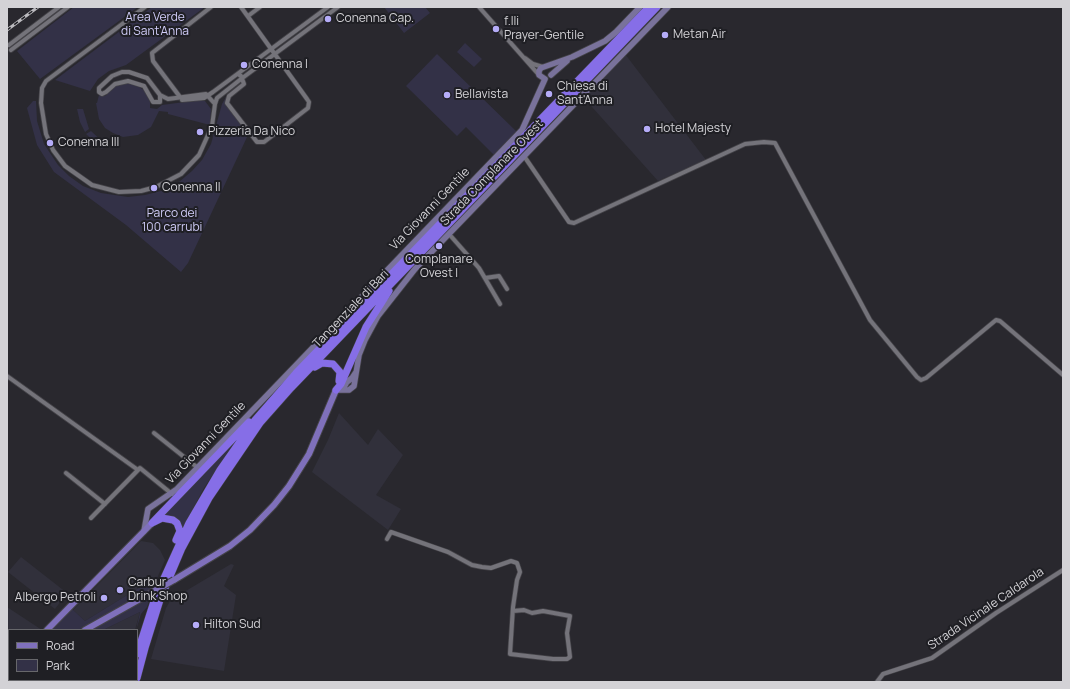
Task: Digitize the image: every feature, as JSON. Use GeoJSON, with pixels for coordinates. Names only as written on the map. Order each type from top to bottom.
{"type":"FeatureCollection","features":[{"type":"Feature","properties":{"kind":"highway","name":"Tangenziale di Bari"},"geometry":{"type":"LineString","coordinates":[[138,651],[155,598],[189,523],[220,470],[243,436],[272,399],[649,7]]}},
{"type":"Feature","properties":{"kind":"highway","name":"Tangenziale di Bari"},"geometry":{"type":"LineString","coordinates":[[138,672],[144,648],[160,600],[182,548],[209,498],[244,444],[291,388],[657,7]]}},
{"type":"Feature","properties":{"kind":"highway"},"geometry":{"type":"LineString","coordinates":[[340,389],[366,327],[388,293],[400,278],[402,272]]}},
{"type":"Feature","properties":{"kind":"highway"},"geometry":{"type":"LineString","coordinates":[[291,388],[298,384],[316,366],[325,362],[335,366],[340,372],[340,389]]}},
{"type":"Feature","properties":{"kind":"highway"},"geometry":{"type":"LineString","coordinates":[[152,523],[272,399]]}},
{"type":"Feature","properties":{"kind":"highway"},"geometry":{"type":"LineString","coordinates":[[152,523],[162,518],[167,518],[173,520],[179,526],[179,535],[170,554],[164,576]]}},
{"type":"Feature","properties":{"kind":"main road"},"geometry":{"type":"LineString","coordinates":[[87,629],[174,580],[230,546],[250,530],[290,486],[309,454],[340,389]]}},
{"type":"Feature","properties":{"kind":"main road"},"geometry":{"type":"LineString","coordinates":[[49,629],[152,523]]}},
{"type":"Feature","properties":{"kind":"street"},"geometry":{"type":"LineString","coordinates":[[9,45],[59,7]]}},
{"type":"Feature","properties":{"kind":"street"},"geometry":{"type":"LineString","coordinates":[[11,50],[68,7]]}},
{"type":"Feature","properties":{"kind":"street"},"geometry":{"type":"LineString","coordinates":[[145,7],[50,78],[44,84],[40,103],[42,122],[50,143],[62,162],[86,182],[109,190],[130,192],[162,185],[181,174],[199,155],[212,126],[217,98],[338,7]]}},
{"type":"Feature","properties":{"kind":"street"},"geometry":{"type":"LineString","coordinates":[[180,97],[153,62],[152,53],[211,7]]}},
{"type":"Feature","properties":{"kind":"street"},"geometry":{"type":"LineString","coordinates":[[238,74],[241,76],[244,84],[229,96],[227,103],[254,140],[260,143],[264,142],[306,111],[309,105],[307,99],[241,7]]}},
{"type":"Feature","properties":{"kind":"street"},"geometry":{"type":"LineString","coordinates":[[248,16],[260,7]]}},
{"type":"Feature","properties":{"kind":"street"},"geometry":{"type":"LineString","coordinates":[[208,95],[168,99],[160,95],[147,78],[129,72],[122,72],[112,76],[99,88],[99,92],[102,94],[121,81],[133,81],[144,86],[153,102],[204,98],[328,7]]}},
{"type":"Feature","properties":{"kind":"street"},"geometry":{"type":"LineString","coordinates":[[479,7],[539,75],[545,79],[572,57]]}},
{"type":"Feature","properties":{"kind":"street"},"geometry":{"type":"LineString","coordinates":[[539,75],[540,69],[572,57],[610,37],[640,7]]}},
{"type":"Feature","properties":{"kind":"street","name":"Strada Complanare Ovest"},"geometry":{"type":"LineString","coordinates":[[340,389],[349,390],[354,386],[359,355],[378,316],[415,268],[668,7]]}},
{"type":"Feature","properties":{"kind":"street"},"geometry":{"type":"LineString","coordinates":[[523,57],[533,64],[550,69],[551,75]]}},
{"type":"Feature","properties":{"kind":"street"},"geometry":{"type":"LineString","coordinates":[[246,67],[248,71],[251,72]]}},
{"type":"Feature","properties":{"kind":"street","name":"Via Giovanni Gentile"},"geometry":{"type":"LineString","coordinates":[[147,513],[152,506],[172,494],[198,468],[522,130],[545,79]]}},
{"type":"Feature","properties":{"kind":"street"},"geometry":{"type":"LineString","coordinates":[[160,95],[160,102]]}},
{"type":"Feature","properties":{"kind":"street"},"geometry":{"type":"LineString","coordinates":[[208,95],[215,104]]}},
{"type":"Feature","properties":{"kind":"street"},"geometry":{"type":"LineString","coordinates":[[524,156],[569,222],[574,223],[745,144],[764,142],[775,143],[870,320],[917,377],[921,380],[926,378],[996,320],[1000,321],[1063,375]]}},
{"type":"Feature","properties":{"kind":"street"},"geometry":{"type":"LineString","coordinates":[[449,234],[479,268],[500,304]]}},
{"type":"Feature","properties":{"kind":"street"},"geometry":{"type":"LineString","coordinates":[[485,278],[499,276],[507,289]]}},
{"type":"Feature","properties":{"kind":"street"},"geometry":{"type":"LineString","coordinates":[[7,376],[138,470],[140,468],[172,494]]}},
{"type":"Feature","properties":{"kind":"street"},"geometry":{"type":"LineString","coordinates":[[154,433],[198,468]]}},
{"type":"Feature","properties":{"kind":"street"},"geometry":{"type":"LineString","coordinates":[[91,518],[138,470]]}},
{"type":"Feature","properties":{"kind":"street"},"geometry":{"type":"LineString","coordinates":[[66,473],[105,504]]}},
{"type":"Feature","properties":{"kind":"street"},"geometry":{"type":"LineString","coordinates":[[147,513],[152,523]]}},
{"type":"Feature","properties":{"kind":"street"},"geometry":{"type":"LineString","coordinates":[[144,531],[147,513]]}},
{"type":"Feature","properties":{"kind":"street"},"geometry":{"type":"LineString","coordinates":[[387,539],[392,532],[451,553],[472,565],[486,568],[511,561],[517,563],[520,572],[517,580],[513,611],[510,654],[553,659],[567,659],[570,657],[567,633],[570,616],[543,611],[513,611]]}},
{"type":"Feature","properties":{"kind":"street","name":"Strada Vicinale Caldarola"},"geometry":{"type":"LineString","coordinates":[[876,682],[883,674],[932,658],[996,613],[1063,570]]}},
{"type":"Feature","properties":{"kind":"shaded area","name":"Hotel Majesty"},"geometry":{"type":"Polygon","coordinates":[[[625,54],[706,160],[658,181],[584,98],[625,54]]]}},
{"type":"Feature","properties":{"kind":"shaded area"},"geometry":{"type":"Polygon","coordinates":[[[339,413],[368,445],[378,429],[403,455],[376,495],[401,509],[388,530],[312,472],[328,440],[339,413]]]}},
{"type":"Feature","properties":{"kind":"shaded area"},"geometry":{"type":"Polygon","coordinates":[[[141,541],[153,543],[160,550],[165,560],[158,576],[85,621],[73,610],[141,541]]]}},
{"type":"Feature","properties":{"kind":"shaded area"},"geometry":{"type":"Polygon","coordinates":[[[21,557],[67,593],[55,609],[8,572],[21,557]]]}},
{"type":"Feature","properties":{"kind":"shaded area","name":"Hilton Sud"},"geometry":{"type":"Polygon","coordinates":[[[231,564],[234,565],[224,586],[236,595],[224,671],[151,659],[166,608],[172,598],[178,599],[179,595],[231,564]]]}},
{"type":"Feature","properties":{"kind":"shaded area"},"geometry":{"type":"Polygon","coordinates":[[[7,607],[40,629],[8,629],[7,634],[7,607]]]}},
{"type":"Feature","properties":{"kind":"shaded area"},"geometry":{"type":"Polygon","coordinates":[[[140,612],[135,629],[105,629],[140,612]]]}},
{"type":"Feature","properties":{"kind":"green space"},"geometry":{"type":"Polygon","coordinates":[[[74,7],[138,7],[40,79],[17,51],[74,7]]]}},
{"type":"Feature","properties":{"kind":"green space","name":"Area Verde di Sant'Anna"},"geometry":{"type":"Polygon","coordinates":[[[152,7],[205,7],[126,65],[109,71],[98,79],[90,91],[55,80],[152,7]]]}},
{"type":"Feature","properties":{"kind":"green space"},"geometry":{"type":"Polygon","coordinates":[[[384,7],[425,7],[430,13],[404,33],[384,7]]]}},
{"type":"Feature","properties":{"kind":"green space"},"geometry":{"type":"Polygon","coordinates":[[[465,43],[482,59],[474,67],[457,52],[465,43]]]}},
{"type":"Feature","properties":{"kind":"green space","name":"Bellavista"},"geometry":{"type":"Polygon","coordinates":[[[437,54],[517,132],[494,155],[466,127],[457,136],[406,86],[437,54]]]}},
{"type":"Feature","properties":{"kind":"green space"},"geometry":{"type":"Polygon","coordinates":[[[128,83],[138,86],[145,91],[150,102],[150,108],[157,109],[162,105],[199,100],[205,101],[211,109],[210,125],[168,114],[168,112],[159,111],[151,127],[138,135],[123,137],[113,133],[105,128],[99,119],[96,103],[99,95],[105,96],[116,86],[128,83]]]}},
{"type":"Feature","properties":{"kind":"green space","name":"Parco dei 100 carrubi"},"geometry":{"type":"Polygon","coordinates":[[[226,97],[226,105],[248,135],[188,263],[181,272],[126,225],[54,172],[37,145],[27,108],[33,101],[36,101],[37,121],[44,144],[58,165],[69,176],[83,186],[101,193],[128,197],[161,191],[179,182],[192,171],[202,160],[211,144],[222,104],[226,97]]]}},
{"type":"Feature","properties":{"kind":"green space"},"geometry":{"type":"Polygon","coordinates":[[[77,109],[83,109],[89,129],[85,132],[80,122],[77,109]]]}},
{"type":"Feature","properties":{"kind":"green space"},"geometry":{"type":"Polygon","coordinates":[[[91,131],[105,144],[102,149],[86,134],[91,131]]]}},
{"type":"Feature","properties":{"kind":"green space"},"geometry":{"type":"Polygon","coordinates":[[[239,435],[204,488],[182,529],[162,516],[239,435]]]}},
{"type":"Feature","properties":{"kind":"green space"},"geometry":{"type":"Polygon","coordinates":[[[158,576],[153,588],[81,629],[53,629],[72,609],[85,621],[158,576]]]}},
{"type":"Feature","properties":{"kind":"green space"},"geometry":{"type":"Polygon","coordinates":[[[151,596],[147,607],[141,614],[136,629],[140,612],[105,629],[94,629],[151,596]]]}},
{"type":"Feature","properties":{"kind":"railway"},"geometry":{"type":"LineString","coordinates":[[7,30],[38,7]]}},
{"type":"Feature","properties":{"kind":"place","name":"Conenna Cap."},"geometry":{"type":"Point","coordinates":[328,19]}},
{"type":"Feature","properties":{"kind":"place","name":"f.lli Prayer-Gentile"},"geometry":{"type":"Point","coordinates":[496,29]}},
{"type":"Feature","properties":{"kind":"place","name":"Metan Air"},"geometry":{"type":"Point","coordinates":[665,35]}},
{"type":"Feature","properties":{"kind":"place","name":"Conenna I"},"geometry":{"type":"Point","coordinates":[244,65]}},
{"type":"Feature","properties":{"kind":"place","name":"Chiesa di Sant'Anna"},"geometry":{"type":"Point","coordinates":[549,94]}},
{"type":"Feature","properties":{"kind":"place","name":"Bellavista"},"geometry":{"type":"Point","coordinates":[447,95]}},
{"type":"Feature","properties":{"kind":"place","name":"Hotel Majesty"},"geometry":{"type":"Point","coordinates":[647,129]}},
{"type":"Feature","properties":{"kind":"place","name":"Pizzeria Da Nico"},"geometry":{"type":"Point","coordinates":[200,132]}},
{"type":"Feature","properties":{"kind":"place","name":"Conenna III"},"geometry":{"type":"Point","coordinates":[50,143]}},
{"type":"Feature","properties":{"kind":"place","name":"Conenna II"},"geometry":{"type":"Point","coordinates":[154,188]}},
{"type":"Feature","properties":{"kind":"place","name":"Complanare Ovest I"},"geometry":{"type":"Point","coordinates":[439,246]}},
{"type":"Feature","properties":{"kind":"place","name":"Carbur Drink Shop"},"geometry":{"type":"Point","coordinates":[120,590]}},
{"type":"Feature","properties":{"kind":"place","name":"Albergo Petroli"},"geometry":{"type":"Point","coordinates":[104,598]}},
{"type":"Feature","properties":{"kind":"place","name":"Hilton Sud"},"geometry":{"type":"Point","coordinates":[196,625]}}]}
